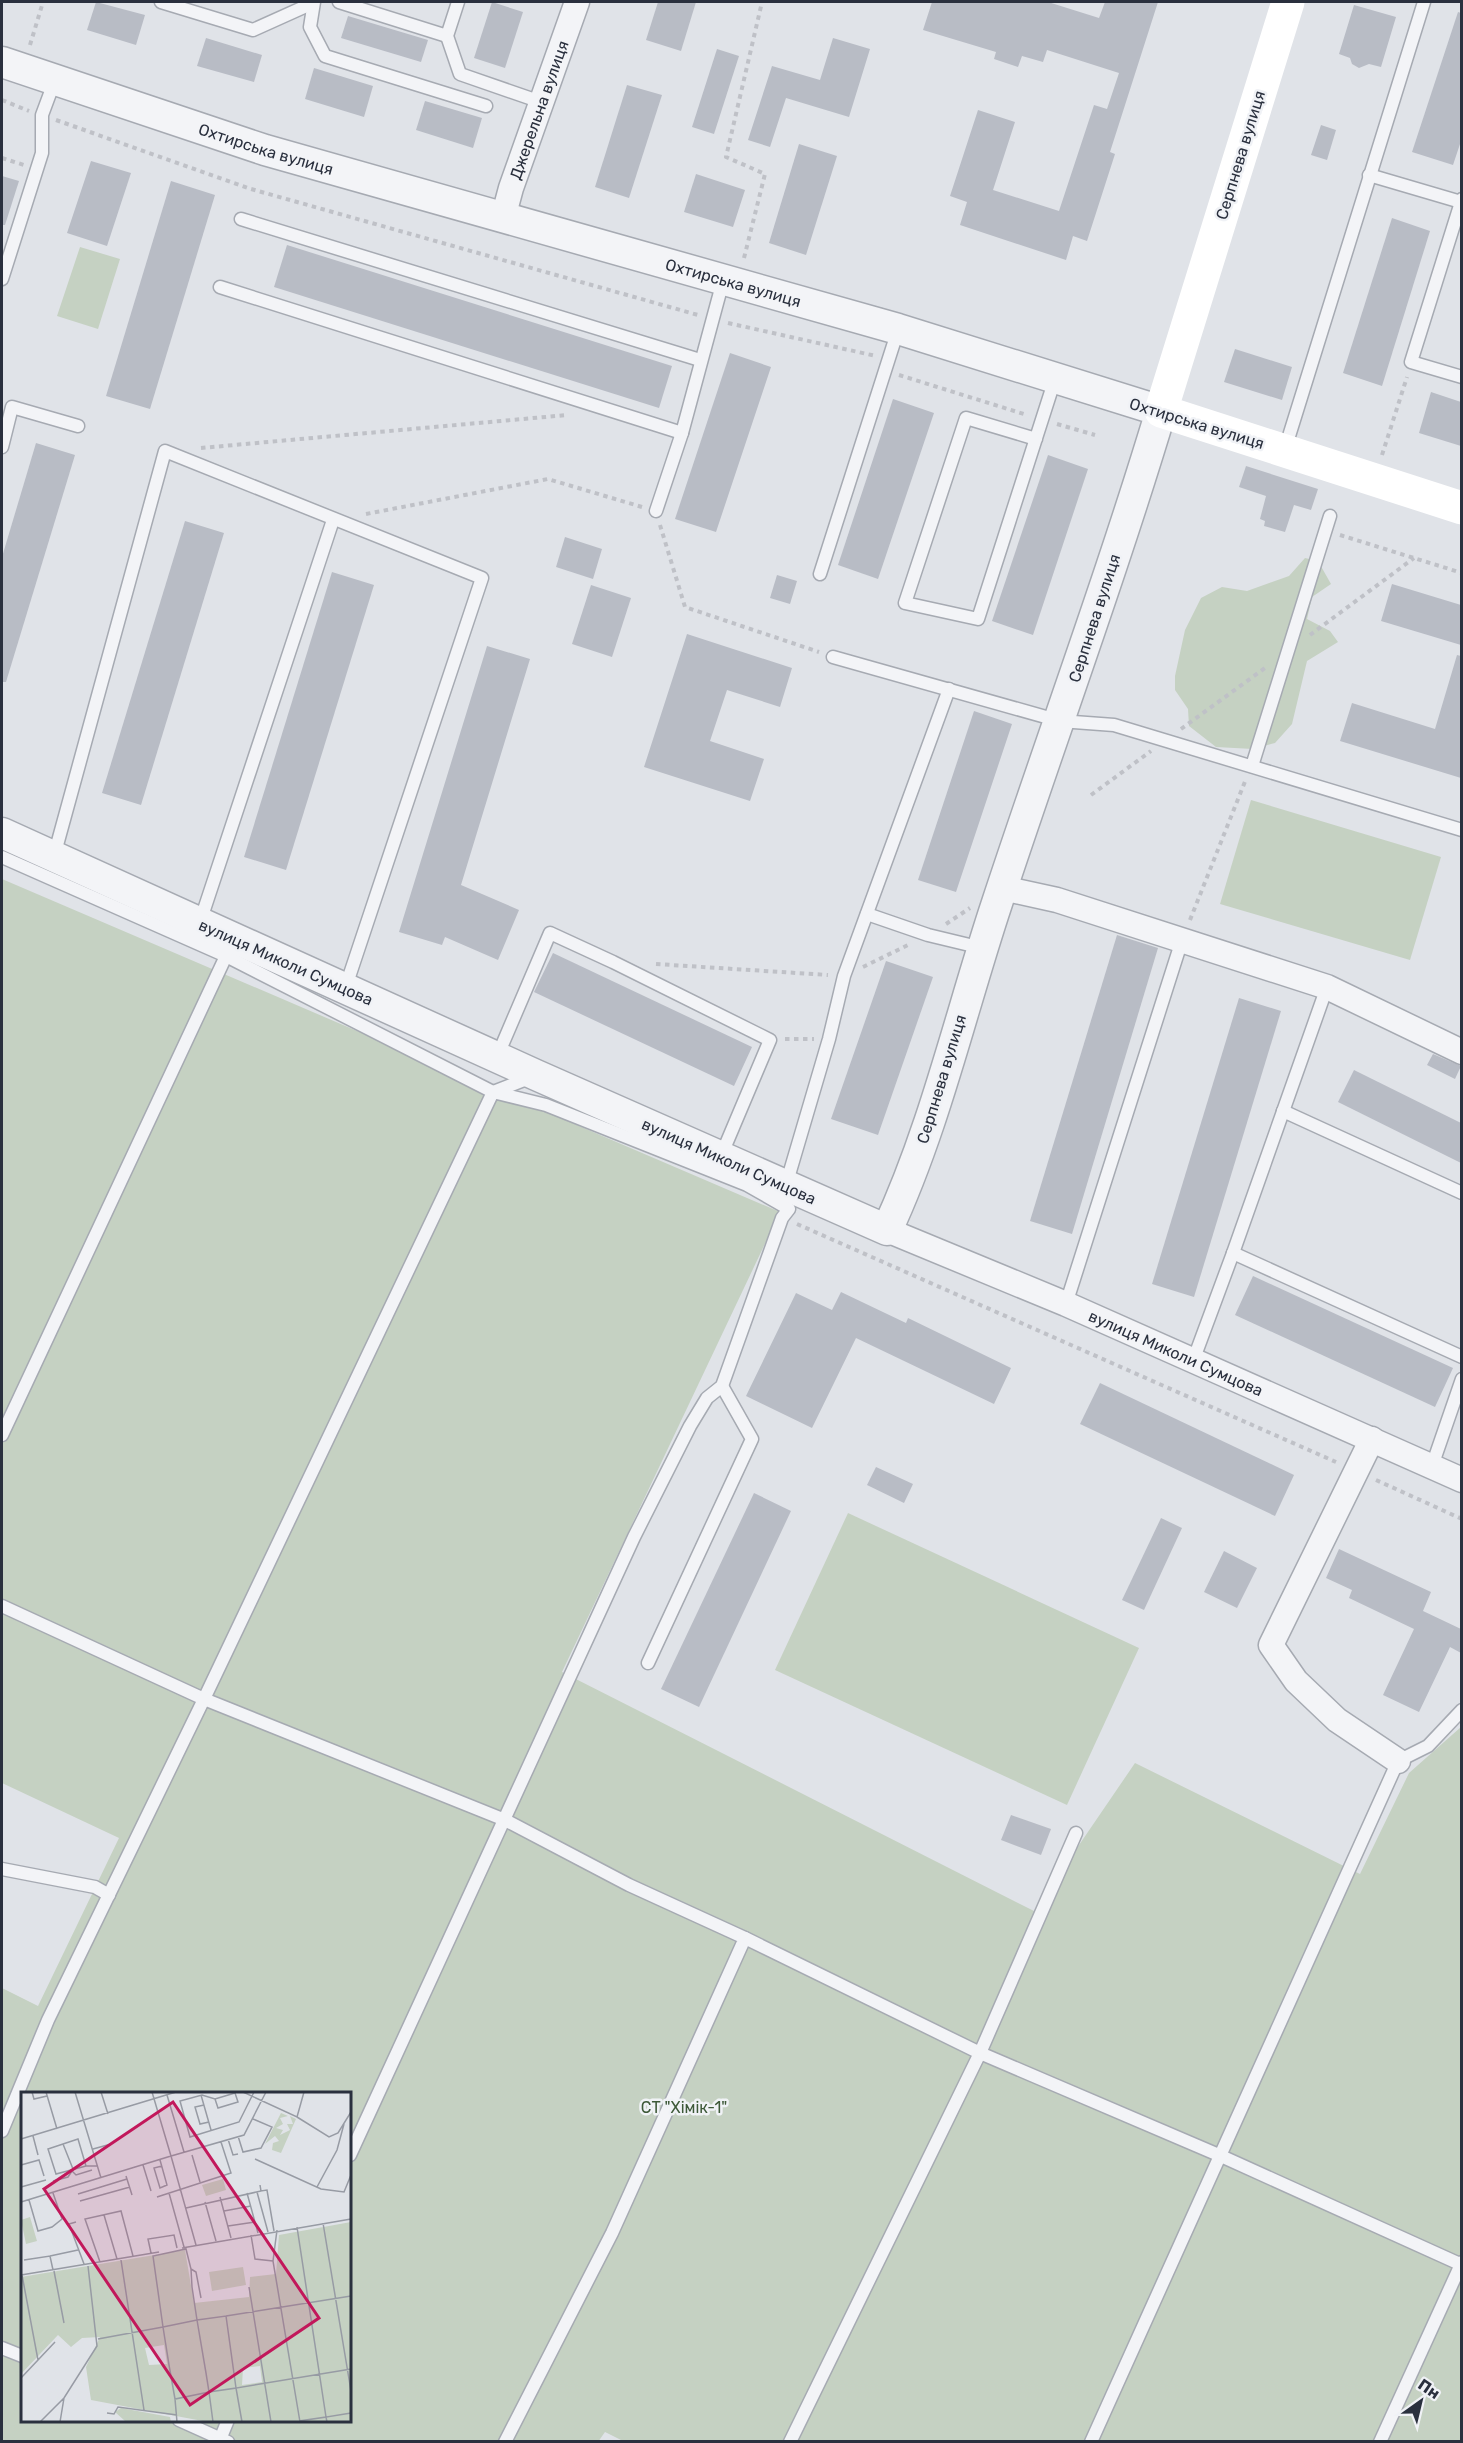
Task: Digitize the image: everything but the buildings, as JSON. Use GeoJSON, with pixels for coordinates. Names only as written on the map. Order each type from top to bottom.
{"type":"FeatureCollection","features":[{"type":"Feature","properties":{"kind":"main road","name":"Серпнева вулиця"},"geometry":{"type":"LineString","coordinates":[[1161,411],[1288,2]]}},
{"type":"Feature","properties":{"kind":"main road","name":"Охтирська вулиця"},"geometry":{"type":"LineString","coordinates":[[1161,411],[1461,508]]}},
{"type":"Feature","properties":{"kind":"street","name":"Джерельна вулиця"},"geometry":{"type":"LineString","coordinates":[[503,218],[511,188],[577,2]]}},
{"type":"Feature","properties":{"kind":"street","name":"Охтирська вулиця"},"geometry":{"type":"LineString","coordinates":[[12,65],[264,150],[898,329],[1161,411]]}},
{"type":"Feature","properties":{"kind":"street","name":"Серпнева вулиця"},"geometry":{"type":"LineString","coordinates":[[887,1230],[912,1175],[982,948],[1060,721],[1161,411]]}},
{"type":"Feature","properties":{"kind":"street","name":"вулиця Миколи Сумцова"},"geometry":{"type":"LineString","coordinates":[[2,833],[721,1157],[789,1202],[887,1230],[1066,1304],[1461,1480]]}},
{"type":"Feature","properties":{"kind":"street"},"geometry":{"type":"LineString","coordinates":[[1002,888],[1057,900],[1327,987],[1461,1052]]}},
{"type":"Feature","properties":{"kind":"street"},"geometry":{"type":"LineString","coordinates":[[1371,1438],[1271,1645],[1296,1681],[1337,1720],[1398,1761]]}},
{"type":"Feature","properties":{"kind":"lane"},"geometry":{"type":"LineString","coordinates":[[161,2],[253,30],[313,2]]}},
{"type":"Feature","properties":{"kind":"lane"},"geometry":{"type":"LineString","coordinates":[[313,2],[310,27],[325,56],[486,106]]}},
{"type":"Feature","properties":{"kind":"lane"},"geometry":{"type":"LineString","coordinates":[[339,2],[447,36]]}},
{"type":"Feature","properties":{"kind":"lane"},"geometry":{"type":"LineString","coordinates":[[458,2],[447,36],[460,74],[541,102]]}},
{"type":"Feature","properties":{"kind":"lane"},"geometry":{"type":"LineString","coordinates":[[1285,450],[1424,2]]}},
{"type":"Feature","properties":{"kind":"lane"},"geometry":{"type":"LineString","coordinates":[[2,279],[42,153],[42,115],[55,80]]}},
{"type":"Feature","properties":{"kind":"lane"},"geometry":{"type":"LineString","coordinates":[[1369,175],[1461,200],[1411,362],[1461,377]]}},
{"type":"Feature","properties":{"kind":"lane"},"geometry":{"type":"LineString","coordinates":[[241,219],[700,360]]}},
{"type":"Feature","properties":{"kind":"lane"},"geometry":{"type":"LineString","coordinates":[[656,511],[682,433],[723,281]]}},
{"type":"Feature","properties":{"kind":"lane"},"geometry":{"type":"LineString","coordinates":[[220,287],[682,433]]}},
{"type":"Feature","properties":{"kind":"lane"},"geometry":{"type":"LineString","coordinates":[[820,574],[898,329]]}},
{"type":"Feature","properties":{"kind":"lane"},"geometry":{"type":"LineString","coordinates":[[1036,439],[966,418],[904,603],[978,619],[1036,439],[1055,379]]}},
{"type":"Feature","properties":{"kind":"lane"},"geometry":{"type":"LineString","coordinates":[[2,447],[12,407],[78,426]]}},
{"type":"Feature","properties":{"kind":"lane"},"geometry":{"type":"LineString","coordinates":[[54,857],[165,451],[482,578],[345,989]]}},
{"type":"Feature","properties":{"kind":"lane"},"geometry":{"type":"LineString","coordinates":[[1252,766],[1330,516]]}},
{"type":"Feature","properties":{"kind":"lane"},"geometry":{"type":"LineString","coordinates":[[200,922],[333,520]]}},
{"type":"Feature","properties":{"kind":"lane"},"geometry":{"type":"LineString","coordinates":[[833,657],[1060,721],[1114,725],[1461,830]]}},
{"type":"Feature","properties":{"kind":"lane"},"geometry":{"type":"LineString","coordinates":[[351,2153],[634,1537],[684,1436],[707,1398],[722,1386],[789,1202],[844,976],[949,690]]}},
{"type":"Feature","properties":{"kind":"lane"},"geometry":{"type":"LineString","coordinates":[[2,857],[226,956],[492,1092],[546,1105],[789,1202]]}},
{"type":"Feature","properties":{"kind":"lane"},"geometry":{"type":"LineString","coordinates":[[867,914],[928,935],[982,948]]}},
{"type":"Feature","properties":{"kind":"lane"},"geometry":{"type":"LineString","coordinates":[[497,1057],[550,933],[770,1040],[721,1157]]}},
{"type":"Feature","properties":{"kind":"lane"},"geometry":{"type":"LineString","coordinates":[[1066,1304],[1182,940]]}},
{"type":"Feature","properties":{"kind":"lane"},"geometry":{"type":"LineString","coordinates":[[2,1435],[226,956]]}},
{"type":"Feature","properties":{"kind":"lane"},"geometry":{"type":"LineString","coordinates":[[1193,1361],[1327,987]]}},
{"type":"Feature","properties":{"kind":"lane"},"geometry":{"type":"LineString","coordinates":[[2,2131],[48,2020],[204,1699],[492,1092],[536,1075]]}},
{"type":"Feature","properties":{"kind":"lane"},"geometry":{"type":"LineString","coordinates":[[1283,1111],[1461,1193]]}},
{"type":"Feature","properties":{"kind":"lane"},"geometry":{"type":"LineString","coordinates":[[1233,1253],[1461,1357]]}},
{"type":"Feature","properties":{"kind":"lane"},"geometry":{"type":"LineString","coordinates":[[1432,1466],[1461,1379]]}},
{"type":"Feature","properties":{"kind":"lane"},"geometry":{"type":"LineString","coordinates":[[648,1662],[752,1439],[722,1386]]}},
{"type":"Feature","properties":{"kind":"lane"},"geometry":{"type":"LineString","coordinates":[[2,1606],[204,1699],[505,1820],[629,1884],[980,2053],[1221,2156],[1461,2264],[1380,2442]]}},
{"type":"Feature","properties":{"kind":"lane"},"geometry":{"type":"LineString","coordinates":[[1090,2442],[1398,1761],[1428,1746],[1461,1710]]}},
{"type":"Feature","properties":{"kind":"lane"},"geometry":{"type":"LineString","coordinates":[[790,2442],[980,2053],[1076,1833]]}},
{"type":"Feature","properties":{"kind":"lane"},"geometry":{"type":"LineString","coordinates":[[2,1869],[95,1887],[109,1895]]}},
{"type":"Feature","properties":{"kind":"lane"},"geometry":{"type":"LineString","coordinates":[[505,2442],[612,2233],[745,1938]]}},
{"type":"Feature","properties":{"kind":"lane"},"geometry":{"type":"LineString","coordinates":[[2,2348],[21,2356]]}},
{"type":"Feature","properties":{"kind":"lane"},"geometry":{"type":"LineString","coordinates":[[181,2422],[223,2440],[228,2422]]}},
{"type":"Feature","properties":{"kind":"path"},"geometry":{"type":"LineString","coordinates":[[12,65],[43,2]]}},
{"type":"Feature","properties":{"kind":"path"},"geometry":{"type":"LineString","coordinates":[[744,258],[765,174],[726,158],[762,2]]}},
{"type":"Feature","properties":{"kind":"path"},"geometry":{"type":"LineString","coordinates":[[2,100],[251,189],[712,319],[886,365],[1095,435]]}},
{"type":"Feature","properties":{"kind":"path"},"geometry":{"type":"LineString","coordinates":[[2,158],[37,170]]}},
{"type":"Feature","properties":{"kind":"path"},"geometry":{"type":"LineString","coordinates":[[1381,458],[1411,362]]}},
{"type":"Feature","properties":{"kind":"path"},"geometry":{"type":"LineString","coordinates":[[165,451],[611,411]]}},
{"type":"Feature","properties":{"kind":"path"},"geometry":{"type":"LineString","coordinates":[[333,520],[548,479],[656,511],[686,607],[833,657]]}},
{"type":"Feature","properties":{"kind":"path"},"geometry":{"type":"LineString","coordinates":[[1325,530],[1461,573]]}},
{"type":"Feature","properties":{"kind":"path"},"geometry":{"type":"LineString","coordinates":[[1091,795],[1414,558]]}},
{"type":"Feature","properties":{"kind":"path"},"geometry":{"type":"LineString","coordinates":[[1182,940],[1252,766]]}},
{"type":"Feature","properties":{"kind":"path"},"geometry":{"type":"LineString","coordinates":[[613,962],[844,976]]}},
{"type":"Feature","properties":{"kind":"path"},"geometry":{"type":"LineString","coordinates":[[770,1040],[829,1039]]}},
{"type":"Feature","properties":{"kind":"path"},"geometry":{"type":"LineString","coordinates":[[789,1202],[1461,1519]]}},
{"type":"Feature","properties":{"kind":"green space"},"geometry":{"type":"Polygon","coordinates":[[[80,247],[120,259],[98,329],[57,316],[80,247]]]}},
{"type":"Feature","properties":{"kind":"green space"},"geometry":{"type":"Polygon","coordinates":[[[1305,558],[1318,561],[1331,584],[1312,597],[1307,619],[1330,631],[1338,642],[1307,661],[1292,724],[1275,743],[1253,749],[1216,747],[1189,726],[1188,709],[1175,690],[1175,676],[1185,630],[1201,598],[1222,587],[1247,591],[1289,576],[1305,558]]]}},
{"type":"Feature","properties":{"kind":"green space"},"geometry":{"type":"Polygon","coordinates":[[[1251,800],[1441,857],[1410,960],[1220,904],[1251,800]]]}},
{"type":"Feature","properties":{"kind":"green space","name":"СТ \"Хімік-1\""},"geometry":{"type":"Polygon","coordinates":[[[2,879],[780,1212],[562,1672],[1034,1911],[1135,1763],[1360,1874],[1409,1773],[1461,1727],[1461,2441],[625,2442],[605,2432],[598,2442],[2,2441],[2,1988],[38,2006],[119,1838],[2,1783],[2,879]]]}},
{"type":"Feature","properties":{"kind":"green space"},"geometry":{"type":"Polygon","coordinates":[[[848,1513],[1139,1648],[1067,1805],[775,1670],[848,1513]]]}}]}
